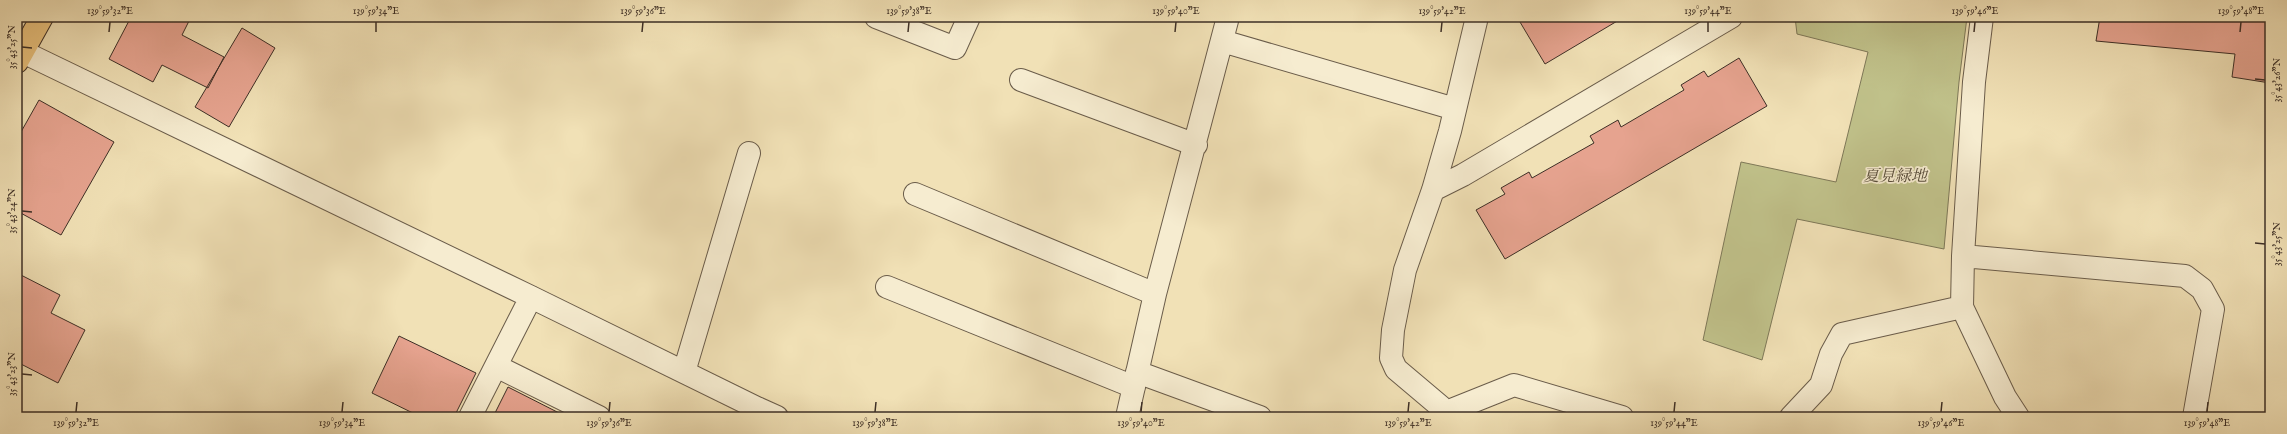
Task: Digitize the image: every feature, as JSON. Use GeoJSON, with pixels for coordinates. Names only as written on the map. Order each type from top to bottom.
{"type":"FeatureCollection","features":[{"type":"Feature","properties":{"kind":"main road"},"geometry":{"type":"LineString","coordinates":[[20,57],[42,17]]}},
{"type":"Feature","properties":{"kind":"street"},"geometry":{"type":"LineString","coordinates":[[876,17],[955,48],[969,17]]}},
{"type":"Feature","properties":{"kind":"street"},"geometry":{"type":"LineString","coordinates":[[1127,417],[1155,294],[1196,145],[1228,17]]}},
{"type":"Feature","properties":{"kind":"street"},"geometry":{"type":"LineString","coordinates":[[1477,17],[1456,109],[1433,190],[1405,270],[1393,330],[1390,358],[1396,369],[1441,407],[1445,415],[1514,385],[1622,417]]}},
{"type":"Feature","properties":{"kind":"street"},"geometry":{"type":"LineString","coordinates":[[1433,190],[1463,175],[1731,17]]}},
{"type":"Feature","properties":{"kind":"street"},"geometry":{"type":"LineString","coordinates":[[1982,17],[1974,82],[1963,256],[1962,307],[2005,397],[2018,417]]}},
{"type":"Feature","properties":{"kind":"street"},"geometry":{"type":"LineString","coordinates":[[1222,41],[1456,109]]}},
{"type":"Feature","properties":{"kind":"street"},"geometry":{"type":"LineString","coordinates":[[20,57],[531,296],[684,372],[755,412],[776,417]]}},
{"type":"Feature","properties":{"kind":"street"},"geometry":{"type":"LineString","coordinates":[[1021,80],[1196,145]]}},
{"type":"Feature","properties":{"kind":"street"},"geometry":{"type":"LineString","coordinates":[[684,372],[749,153]]}},
{"type":"Feature","properties":{"kind":"street"},"geometry":{"type":"LineString","coordinates":[[915,194],[1155,294]]}},
{"type":"Feature","properties":{"kind":"street"},"geometry":{"type":"LineString","coordinates":[[1963,256],[2185,276],[2202,289],[2213,309],[2194,417]]}},
{"type":"Feature","properties":{"kind":"street"},"geometry":{"type":"LineString","coordinates":[[888,287],[1135,380],[1260,417]]}},
{"type":"Feature","properties":{"kind":"street"},"geometry":{"type":"LineString","coordinates":[[470,417],[531,296]]}},
{"type":"Feature","properties":{"kind":"street"},"geometry":{"type":"LineString","coordinates":[[1791,417],[1821,385],[1831,354],[1842,334],[1962,307]]}},
{"type":"Feature","properties":{"kind":"street"},"geometry":{"type":"LineString","coordinates":[[496,366],[599,417]]}},
{"type":"Feature","properties":{"kind":"green space","name":"夏見緑地"},"geometry":{"type":"Polygon","coordinates":[[[1795,17],[1967,17],[1959,82],[1944,249],[1797,219],[1762,360],[1703,340],[1741,162],[1836,182],[1868,52],[1797,34],[1795,17]]]}},
{"type":"Feature","properties":{"kind":"building"},"geometry":{"type":"Polygon","coordinates":[[[131,17],[191,17],[182,35],[224,57],[208,88],[162,65],[153,82],[109,59],[131,17]]]}},
{"type":"Feature","properties":{"kind":"building"},"geometry":{"type":"Polygon","coordinates":[[[1517,17],[1624,17],[1545,64],[1517,17]]]}},
{"type":"Feature","properties":{"kind":"building"},"geometry":{"type":"Polygon","coordinates":[[[2100,17],[2270,17],[2270,83],[2232,77],[2235,54],[2096,41],[2100,17]]]}},
{"type":"Feature","properties":{"kind":"building"},"geometry":{"type":"Polygon","coordinates":[[[242,28],[275,48],[229,127],[195,107],[242,28]]]}},
{"type":"Feature","properties":{"kind":"building"},"geometry":{"type":"Polygon","coordinates":[[[1739,58],[1767,106],[1505,259],[1476,210],[1505,194],[1501,188],[1529,172],[1532,178],[1594,143],[1590,136],[1618,120],[1621,127],[1684,90],[1681,85],[1704,71],[1708,77],[1739,58]]]}},
{"type":"Feature","properties":{"kind":"building"},"geometry":{"type":"Polygon","coordinates":[[[39,100],[114,142],[61,235],[17,211],[17,139],[39,100]]]}},
{"type":"Feature","properties":{"kind":"building"},"geometry":{"type":"Polygon","coordinates":[[[17,273],[60,295],[51,313],[85,330],[58,383],[17,362],[17,273]]]}},
{"type":"Feature","properties":{"kind":"building"},"geometry":{"type":"Polygon","coordinates":[[[399,336],[476,373],[454,417],[421,417],[372,393],[399,336]]]}},
{"type":"Feature","properties":{"kind":"building"},"geometry":{"type":"Polygon","coordinates":[[[508,387],[567,417],[493,417],[508,387]]]}}]}
